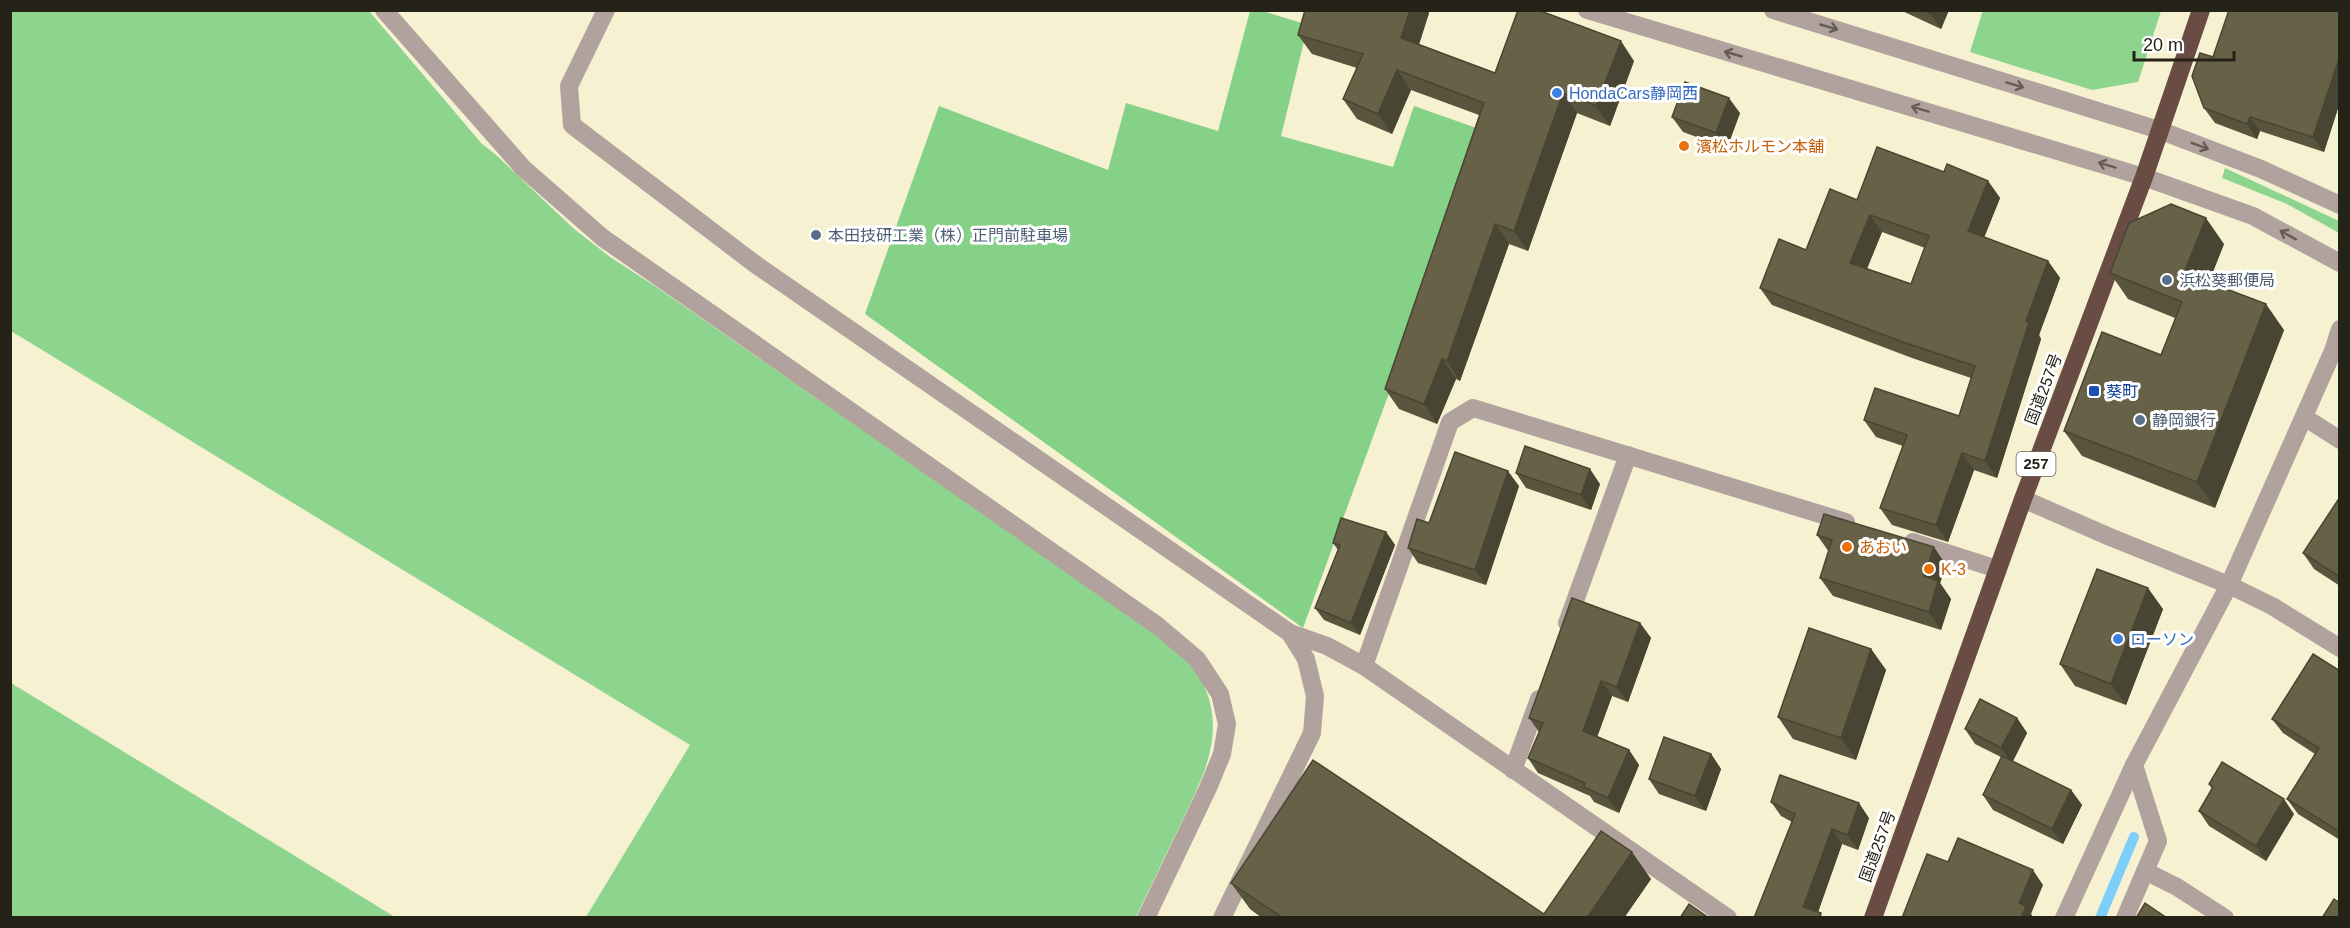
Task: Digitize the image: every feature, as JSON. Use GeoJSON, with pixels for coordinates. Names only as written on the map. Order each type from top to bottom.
{"type":"FeatureCollection","features":[{"type":"Feature","properties":{"kind":"highway","name":"国道257号"},"geometry":{"type":"LineString","coordinates":[[1872,918],[1997,568],[2144,177],[2201,10]]}},
{"type":"Feature","properties":{"kind":"street"},"geometry":{"type":"LineString","coordinates":[[384,10],[523,168],[603,238],[1158,626],[1197,660],[1220,694],[1227,724],[1222,754],[1208,789],[1146,918]]}},
{"type":"Feature","properties":{"kind":"street"},"geometry":{"type":"LineString","coordinates":[[606,10],[569,86],[572,124],[755,264],[1290,633],[1327,646],[1364,666],[1728,918]]}},
{"type":"Feature","properties":{"kind":"street"},"geometry":{"type":"LineString","coordinates":[[1587,10],[2144,177],[2253,216],[2340,263]]}},
{"type":"Feature","properties":{"kind":"street"},"geometry":{"type":"LineString","coordinates":[[1773,10],[2159,130],[2261,169],[2340,205]]}},
{"type":"Feature","properties":{"kind":"street"},"geometry":{"type":"LineString","coordinates":[[2064,918],[2134,765],[2229,585],[2333,351],[2340,329]]}},
{"type":"Feature","properties":{"kind":"street"},"geometry":{"type":"LineString","coordinates":[[1364,666],[1450,422],[1473,408],[1863,527]]}},
{"type":"Feature","properties":{"kind":"street"},"geometry":{"type":"LineString","coordinates":[[2304,417],[2340,440]]}},
{"type":"Feature","properties":{"kind":"street"},"geometry":{"type":"LineString","coordinates":[[1562,635],[1628,455]]}},
{"type":"Feature","properties":{"kind":"street"},"geometry":{"type":"LineString","coordinates":[[2023,499],[2229,585],[2272,606],[2340,648]]}},
{"type":"Feature","properties":{"kind":"street"},"geometry":{"type":"LineString","coordinates":[[1897,538],[1997,568]]}},
{"type":"Feature","properties":{"kind":"street"},"geometry":{"type":"LineString","coordinates":[[1222,918],[1312,733],[1315,696],[1306,659],[1290,633]]}},
{"type":"Feature","properties":{"kind":"street"},"geometry":{"type":"LineString","coordinates":[[1513,770],[1546,680]]}},
{"type":"Feature","properties":{"kind":"street"},"geometry":{"type":"LineString","coordinates":[[2125,918],[2158,841],[2134,765]]}},
{"type":"Feature","properties":{"kind":"street"},"geometry":{"type":"LineString","coordinates":[[2145,871],[2177,886],[2225,918]]}},
{"type":"Feature","properties":{"kind":"green space"},"geometry":{"type":"Polygon","coordinates":[[[1983,10],[2161,11],[2138,82],[2092,90],[1970,52],[1983,10]]]}},
{"type":"Feature","properties":{"kind":"green space"},"geometry":{"type":"Polygon","coordinates":[[[10,11],[369,11],[482,144],[573,228],[610,257],[655,286],[1188,658],[1202,680],[1212,710],[1212,744],[1196,792],[1136,917],[586,917],[690,745],[11,331],[10,11]]]}},
{"type":"Feature","properties":{"kind":"green space"},"geometry":{"type":"Polygon","coordinates":[[[1250,11],[1263,11],[1308,25],[1281,136],[1393,167],[1414,106],[1485,131],[1303,628],[865,314],[939,106],[1108,170],[1126,103],[1218,131],[1250,11]]]}},
{"type":"Feature","properties":{"kind":"green space"},"geometry":{"type":"Polygon","coordinates":[[[2225,168],[2339,221],[2339,233],[2287,204],[2222,178],[2225,168]]]}},
{"type":"Feature","properties":{"kind":"green space"},"geometry":{"type":"Polygon","coordinates":[[[11,683],[395,917],[11,917],[11,683]]]}},
{"type":"Feature","properties":{"kind":"building"},"geometry":{"type":"Polygon","coordinates":[[[1305,10],[1410,10],[1401,38],[1495,73],[1518,10],[1538,10],[1621,41],[1596,106],[1563,93],[1514,231],[1495,224],[1447,361],[1442,359],[1424,404],[1385,389],[1484,103],[1397,70],[1378,114],[1343,99],[1363,54],[1298,35],[1305,10]]]}},
{"type":"Feature","properties":{"kind":"building"},"geometry":{"type":"Polygon","coordinates":[[[2229,10],[2340,10],[2340,56],[2313,137],[2250,117],[2247,124],[2204,108],[2192,76],[2200,53],[2213,57],[2229,10]]]}},
{"type":"Feature","properties":{"kind":"building"},"geometry":{"type":"Polygon","coordinates":[[[1685,82],[1729,98],[1716,133],[1672,117],[1685,82]]]}},
{"type":"Feature","properties":{"kind":"building"},"geometry":{"type":"Polygon","coordinates":[[[1877,147],[1944,172],[1947,164],[1988,181],[1968,231],[2048,261],[2026,321],[2029,322],[1985,461],[1962,453],[1936,525],[1880,508],[1907,435],[1864,420],[1875,388],[1959,416],[1975,366],[1900,341],[1760,288],[1779,239],[1806,250],[1830,189],[1857,200],[1877,147]],[[1870,215],[1850,263],[1911,284],[1929,236],[1870,215]]]}},
{"type":"Feature","properties":{"kind":"building"},"geometry":{"type":"Polygon","coordinates":[[[2171,204],[2206,218],[2184,273],[2266,304],[2197,482],[2064,431],[2102,332],[2161,355],[2182,302],[2110,273],[2129,223],[2171,204]]]}},
{"type":"Feature","properties":{"kind":"building"},"geometry":{"type":"Polygon","coordinates":[[[1525,446],[1590,469],[1581,495],[1516,473],[1525,446]]]}},
{"type":"Feature","properties":{"kind":"building"},"geometry":{"type":"Polygon","coordinates":[[[1455,452],[1508,471],[1475,570],[1408,548],[1417,519],[1429,523],[1455,452]]]}},
{"type":"Feature","properties":{"kind":"building"},"geometry":{"type":"Polygon","coordinates":[[[2340,497],[2340,577],[2303,553],[2340,497]]]}},
{"type":"Feature","properties":{"kind":"building"},"geometry":{"type":"Polygon","coordinates":[[[1824,514],[1934,547],[1924,576],[1938,581],[1929,612],[1820,578],[1832,540],[1817,535],[1824,514]]]}},
{"type":"Feature","properties":{"kind":"building"},"geometry":{"type":"Polygon","coordinates":[[[1341,518],[1386,532],[1351,623],[1315,608],[1340,545],[1333,543],[1341,518]]]}},
{"type":"Feature","properties":{"kind":"building"},"geometry":{"type":"Polygon","coordinates":[[[2097,569],[2148,588],[2111,684],[2060,664],[2097,569]]]}},
{"type":"Feature","properties":{"kind":"building"},"geometry":{"type":"Polygon","coordinates":[[[1572,598],[1640,623],[1617,687],[1601,681],[1583,731],[1629,750],[1608,798],[1584,787],[1585,783],[1528,758],[1543,723],[1529,718],[1572,598]]]}},
{"type":"Feature","properties":{"kind":"building"},"geometry":{"type":"Polygon","coordinates":[[[1809,628],[1871,649],[1841,738],[1778,717],[1809,628]]]}},
{"type":"Feature","properties":{"kind":"building"},"geometry":{"type":"Polygon","coordinates":[[[2313,654],[2340,671],[2340,832],[2287,799],[2319,748],[2272,719],[2313,654]]]}},
{"type":"Feature","properties":{"kind":"building"},"geometry":{"type":"Polygon","coordinates":[[[1980,699],[2017,718],[2001,748],[1965,729],[1980,699]]]}},
{"type":"Feature","properties":{"kind":"building"},"geometry":{"type":"Polygon","coordinates":[[[1664,737],[1711,754],[1695,796],[1649,779],[1664,737]]]}},
{"type":"Feature","properties":{"kind":"building"},"geometry":{"type":"Polygon","coordinates":[[[2002,756],[2071,790],[2052,829],[1983,795],[2002,756]]]}},
{"type":"Feature","properties":{"kind":"building"},"geometry":{"type":"Polygon","coordinates":[[[1313,760],[1544,914],[1601,831],[1632,852],[1587,918],[1283,918],[1231,883],[1313,760]]]}},
{"type":"Feature","properties":{"kind":"building"},"geometry":{"type":"Polygon","coordinates":[[[2222,762],[2284,799],[2256,846],[2199,811],[2213,787],[2209,784],[2222,762]]]}},
{"type":"Feature","properties":{"kind":"building"},"geometry":{"type":"Polygon","coordinates":[[[1780,775],[1859,803],[1848,835],[1832,829],[1803,907],[1821,913],[1820,918],[1754,918],[1795,814],[1771,802],[1780,775]]]}},
{"type":"Feature","properties":{"kind":"building"},"geometry":{"type":"Polygon","coordinates":[[[1958,838],[2033,870],[2019,903],[2026,906],[2021,918],[1902,918],[1927,854],[1948,862],[1958,838]]]}},
{"type":"Feature","properties":{"kind":"building"},"geometry":{"type":"Polygon","coordinates":[[[2334,899],[2340,903],[2340,918],[2322,918],[2334,899]]]}},
{"type":"Feature","properties":{"kind":"building"},"geometry":{"type":"Polygon","coordinates":[[[2145,903],[2167,918],[2136,918],[2145,903]]]}},
{"type":"Feature","properties":{"kind":"building"},"geometry":{"type":"Polygon","coordinates":[[[1689,904],[1709,918],[1680,918],[1689,904]]]}},
{"type":"Feature","properties":{"kind":"waterway"},"geometry":{"type":"LineString","coordinates":[[2100,918],[2134,837]]}},
{"type":"Feature","properties":{"kind":"place","name":"HondaCars静岡西"},"geometry":{"type":"Point","coordinates":[1557,93]}},
{"type":"Feature","properties":{"kind":"place","name":"濱松ホルモン本舗"},"geometry":{"type":"Point","coordinates":[1684,146]}},
{"type":"Feature","properties":{"kind":"place","name":"本田技研工業（株）正門前駐車場"},"geometry":{"type":"Point","coordinates":[816,235]}},
{"type":"Feature","properties":{"kind":"place","name":"浜松葵郵便局"},"geometry":{"type":"Point","coordinates":[2167,280]}},
{"type":"Feature","properties":{"kind":"place","name":"葵町"},"geometry":{"type":"Point","coordinates":[2094,391]}},
{"type":"Feature","properties":{"kind":"place","name":"静岡銀行"},"geometry":{"type":"Point","coordinates":[2140,420]}},
{"type":"Feature","properties":{"kind":"place","name":"あおい"},"geometry":{"type":"Point","coordinates":[1847,547]}},
{"type":"Feature","properties":{"kind":"place","name":"K-3"},"geometry":{"type":"Point","coordinates":[1929,569]}},
{"type":"Feature","properties":{"kind":"place","name":"ローソン"},"geometry":{"type":"Point","coordinates":[2118,639]}}]}
